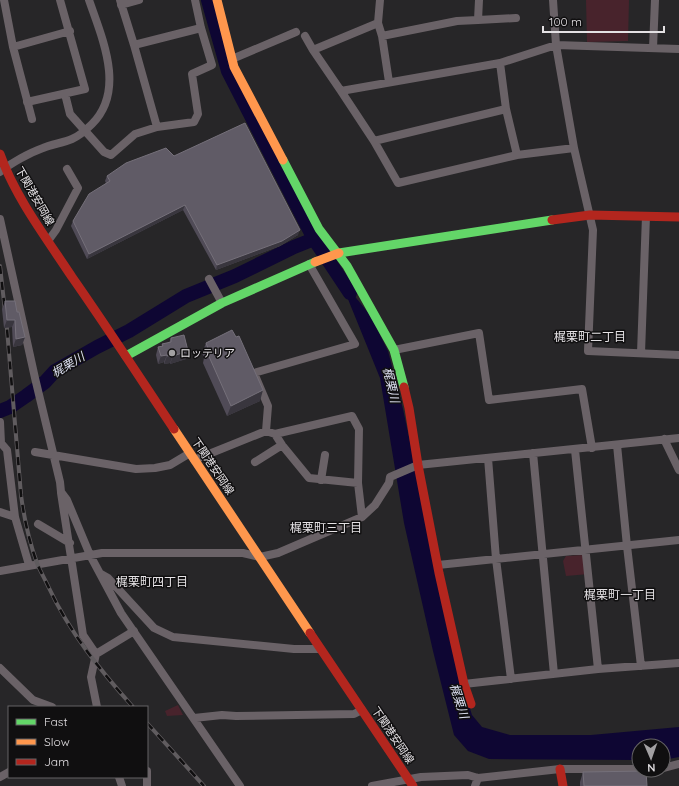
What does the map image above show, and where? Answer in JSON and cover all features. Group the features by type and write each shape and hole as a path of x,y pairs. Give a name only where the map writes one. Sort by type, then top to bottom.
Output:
{"street":[{"path":"4,0 13,47 32,119"},
{"path":"27,102 85,89 70,31 60,0"},
{"path":"2,170 40,149 73,139 96,120 104,106 109,89 109,62 89,0"},
{"path":"139,0 121,2 156,127"},
{"path":"65,94 70,114 104,152 111,154 135,134 156,127 194,122 198,114 192,74 212,65 201,28 195,0"},
{"path":"216,0 234,67 319,229 347,266 394,350 409,408 418,465 439,573 464,684 471,704"},
{"path":"380,0 378,23 382,36 389,82"},
{"path":"478,20 479,0"},
{"path":"553,0 556,45 574,148 593,230 588,351 679,355"},
{"path":"653,48 655,0"},
{"path":"382,36 457,22 516,18"},
{"path":"313,50 378,23"},
{"path":"134,45 201,28"},
{"path":"13,47 70,31"},
{"path":"232,59 296,32"},
{"path":"305,36 374,141 398,183 517,155 574,148"},
{"path":"341,91 500,63 556,45 679,49"},
{"path":"500,63 506,109 517,155"},
{"path":"374,141 506,109"},
{"name":"下関港安岡線","path":"0,154 2,170 48,241 411,783"},
{"path":"48,241 56,230 78,188 67,169"},
{"path":"126,356 222,303 312,263 340,253 590,214 679,217"},
{"path":"641,353 646,216"},
{"path":"0,219 60,482 83,635 96,654"},
{"path":"266,431 268,406 254,373 355,344 312,263"},
{"path":"209,280 222,303"},
{"path":"394,350 479,333 489,400 582,389 592,448"},
{"path":"35,452 136,469 155,468 170,465 266,431 275,434 352,416 359,430 358,483 362,516"},
{"path":"0,422 1,443 7,450 15,517 29,565"},
{"path":"275,434 309,478 358,483"},
{"path":"0,570 90,555 120,553 243,554 260,557 278,554 362,516 375,505 389,483 390,477 418,465 575,450 679,438"},
{"path":"664,439 679,470"},
{"path":"255,462 282,445"},
{"path":"618,445 640,666"},
{"path":"575,450 598,669"},
{"path":"533,453 554,674"},
{"path":"321,480 325,455"},
{"path":"488,458 496,559 511,679"},
{"path":"61,492 67,500 90,555 121,613 240,786"},
{"path":"0,512 15,517"},
{"path":"38,524 70,543"},
{"path":"438,565 679,540"},
{"path":"100,574 108,578 154,628 173,637 294,649 320,649"},
{"path":"96,706 91,677 96,654 134,630"},
{"path":"464,684 598,669 679,663"},
{"path":"2,672 33,700 49,706"},
{"path":"194,718 222,715 354,714 362,710"},
{"path":"372,786 411,783 421,777 468,775 478,778 560,769 631,768"},
{"path":"560,769 563,786"},
{"path":"475,786 478,778"}],"shaded area":[{"path":"586,0 629,0 628,41 587,42"},
{"path":"584,555 589,574 566,576 563,561 566,556"},
{"path":"178,705 183,715 167,716 165,711"}],"water":[{"path":"339,277 370,315 388,351 403,409 460,677 472,715 482,727 510,735 591,735 679,727 679,757 671,758 671,738 631,738 631,760 489,759 468,751 454,735 404,523 380,378"}],"building":[{"path":"245,123 300,230 282,241 217,265 185,205 89,254 73,221 89,194 110,181 107,176 126,163 166,148 174,156"},
{"path":"5,301 15,301 25,337 16,339 15,320 7,320"},
{"path":"232,330 236,337 239,336 263,390 231,406 207,352 209,351 206,343"},
{"path":"184,335 188,351 173,356 161,356 158,347 163,346 162,344 171,342 171,338"},
{"path":"631,771 631,778 646,778 647,786 584,786 583,772"}],"waterway":[{"path":"208,0 228,71 314,239 350,293"},
{"name":"梶栗川","path":"0,411 10,407 26,396 45,382 55,371 129,331 186,296 235,276 294,247 314,239"}],"railway":[{"path":"0,266 7,329 21,495 25,521 37,563 57,605 76,636 97,665 132,706"},
{"path":"148,724 204,786"}],"traffic: fast":[{"path":"283,160 319,229 347,266 394,350 404,387"},
{"path":"339,253 552,220"},
{"path":"126,356 222,303 315,262"}],"traffic: slow":[{"path":"217,0 234,67 283,160"},
{"path":"315,262 339,253"},
{"path":"174,429 310,633"}],"traffic: jam":[{"path":"0,154 14,186 32,217 174,429"},
{"path":"552,220 590,215 679,217"},
{"path":"404,387 439,573 464,684 471,704"},
{"path":"310,633 413,786"},
{"path":"560,769 563,786"}],"place":[{"name":"ロッテリア","path":"172,353"}],"district":[{"name":"梶栗町二丁目","path":"590,337"},
{"name":"梶栗町三丁目","path":"326,528"},
{"name":"梶栗町四丁目","path":"152,582"},
{"name":"梶栗町一丁目","path":"620,595"}]}
